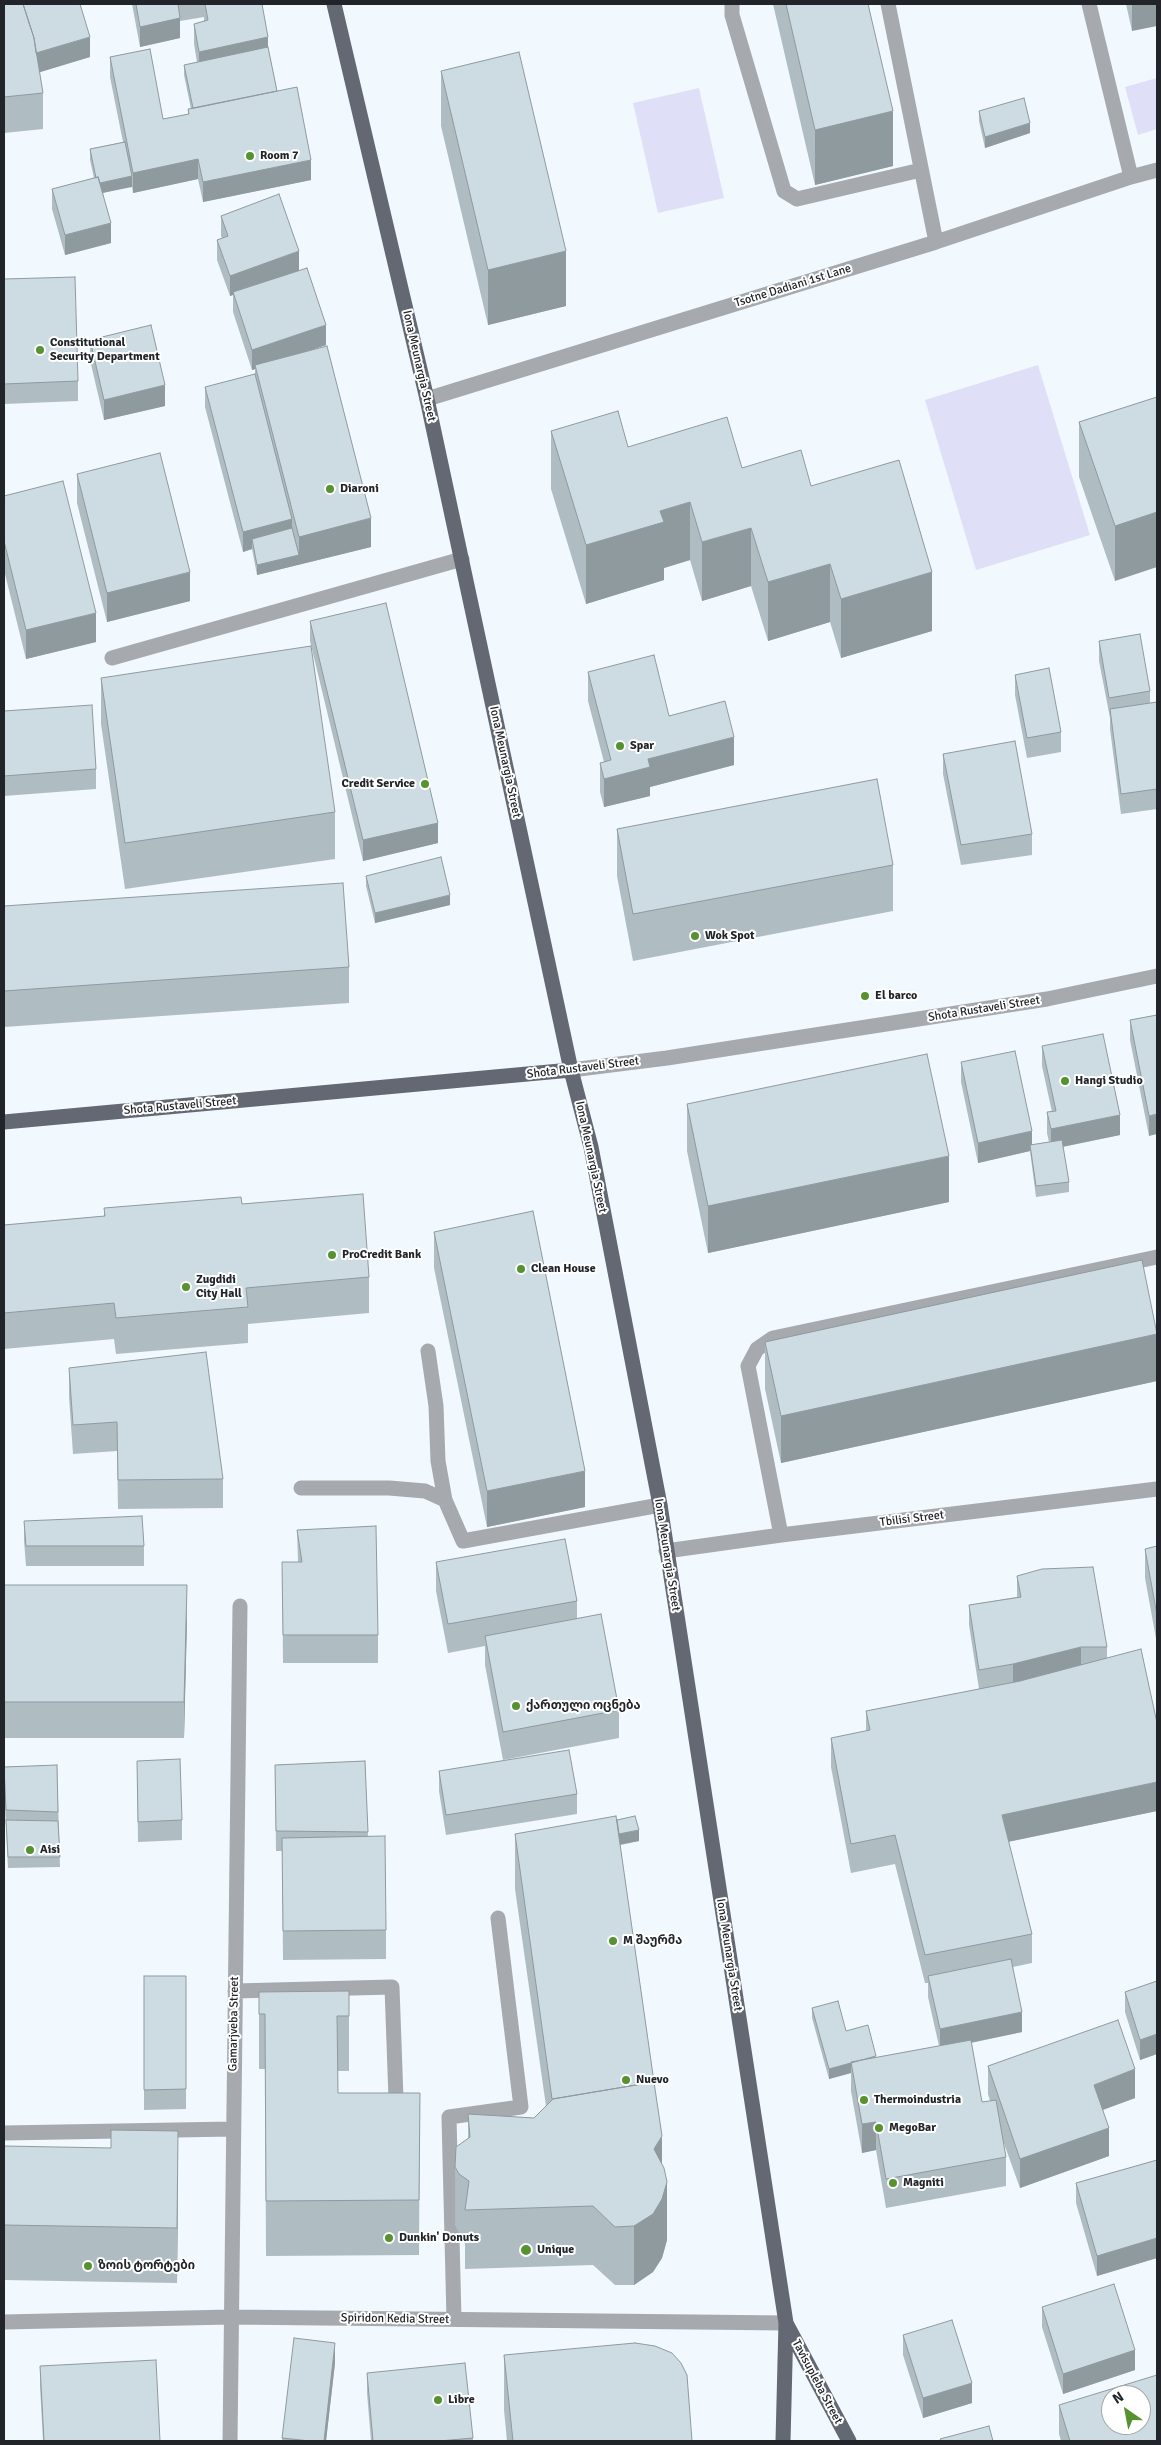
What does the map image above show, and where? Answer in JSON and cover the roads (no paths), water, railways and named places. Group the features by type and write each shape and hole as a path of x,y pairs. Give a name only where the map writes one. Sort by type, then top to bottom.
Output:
{"main road":[{"name":"Iona Meunargia Street","path":"334,4 427,399 571,1070 591,1148 660,1505 786,2323"},
{"name":"Shota Rustaveli Street","path":"4,1122 571,1070"},
{"path":"783,2441 786,2323"},
{"name":"Tavisupleba Street","path":"786,2323 848,2441"}],"street":[{"path":"732,4 732,14 784,191 797,199 921,170"},
{"path":"888,4 936,242"},
{"path":"1089,4 1131,177"},
{"name":"Tsotne Dadiani 1st Lane","path":"427,399 936,242 1157,170"},
{"path":"112,658 462,559"},
{"name":"Shota Rustaveli Street","path":"571,1070 667,1058 1047,999 1157,976"},
{"path":"781,1535 748,1366 757,1350 773,1338 1157,1256"},
{"path":"428,1351 436,1406 438,1461 445,1500 462,1541 660,1505"},
{"path":"301,1488 389,1488 425,1491 445,1500"},
{"name":"Tbilisi Street","path":"666,1551 1157,1489"},
{"name":"Gamarjveba Street","path":"230,2441 240,1606"},
{"path":"454,2319 449,2117 521,2107 498,1918"},
{"path":"235,1991 392,1987 396,2099"},
{"path":"4,2133 233,2129"},
{"name":"Spiridon Kedia Street","path":"4,2322 230,2317 786,2323"}],"place":[{"name":"Room 7","path":"250,156"},
{"name":"Constitutional Security Department","path":"40,350"},
{"name":"Diaroni","path":"330,489"},
{"name":"Spar","path":"620,746"},
{"name":"Credit Service","path":"425,784"},
{"name":"Wok Spot","path":"695,936"},
{"name":"El barco","path":"865,996"},
{"name":"Hangi Studio","path":"1065,1081"},
{"name":"ProCredit Bank","path":"332,1255"},
{"name":"Clean House","path":"521,1269"},
{"name":"Zugdidi City Hall","path":"186,1287"},
{"name":"ქართული ოცნება","path":"516,1706"},
{"name":"Aisi","path":"30,1850"},
{"name":"M შაურმა","path":"613,1941"},
{"name":"Nuevo","path":"626,2080"},
{"name":"Thermoindustria","path":"864,2100"},
{"name":"MegoBar","path":"879,2128"},
{"name":"Magniti","path":"893,2183"},
{"name":"Dunkin' Donuts","path":"389,2238"},
{"name":"Unique","path":"526,2250"},
{"name":"ზოის ტორტები","path":"88,2266"},
{"name":"Libre","path":"438,2400"}]}
